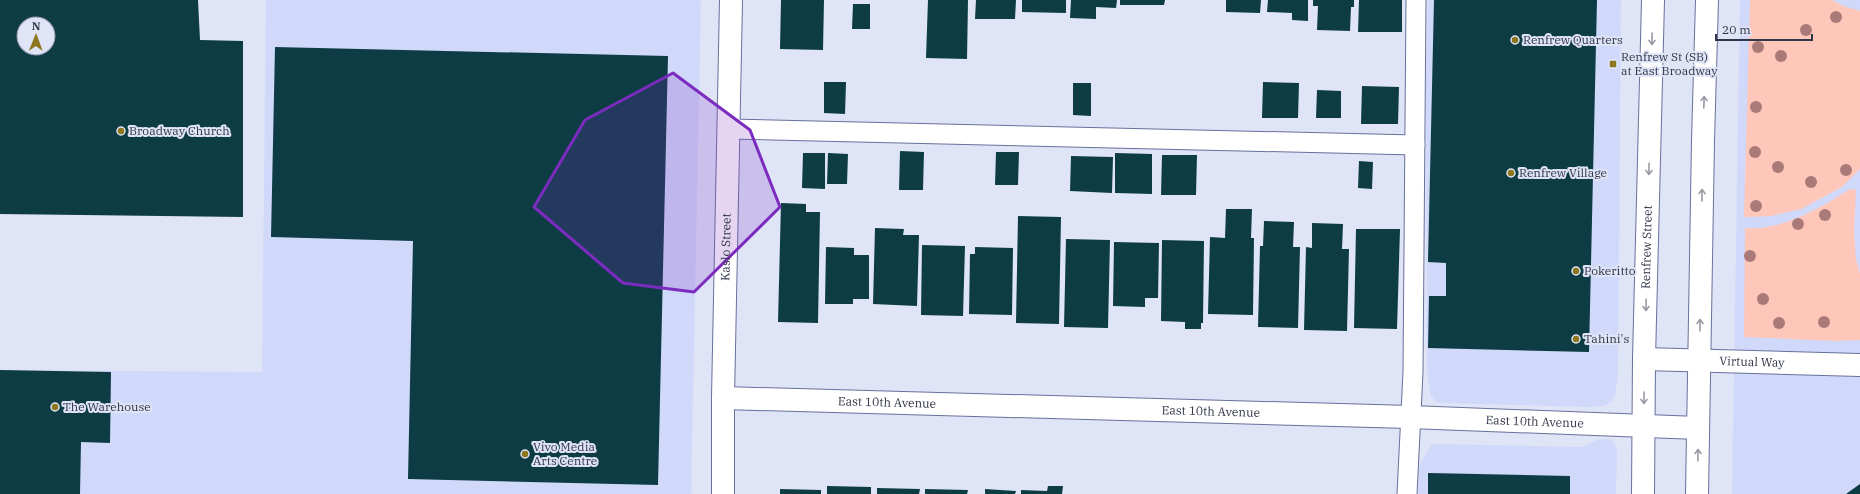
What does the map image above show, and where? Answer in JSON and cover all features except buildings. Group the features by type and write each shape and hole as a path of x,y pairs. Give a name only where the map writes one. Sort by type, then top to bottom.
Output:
{"street":[{"name":"Kaslo Street","path":"722,494 731,0"},
{"name":"Renfrew Street","path":"1643,494 1644,359 1653,0"},
{"path":"1697,494 1707,0"},
{"name":"Virtual Way","path":"1644,359 1860,365"},
{"name":"East 10th Avenue","path":"723,398 1410,417 1698,428"}],"lane":[{"path":"1407,494 1413,372 1416,0"},
{"path":"729,129 1415,145"}],"highlighted area":[{"path":"673,73 750,130 780,207 694,292 623,283 534,207 585,120"}],"shaded area":[{"path":"266,0 701,0 691,494 0,494 0,370 262,372"},
{"path":"1428,0 1621,0 1618,373 1615,395 1611,402 1604,406 1589,407 1442,403 1436,402 1431,396 1427,373 1426,75"},
{"path":"1740,0 1860,0 1860,494 1732,494"},
{"path":"1750,0 1832,0 1843,6 1860,11 1860,169 1842,187 1801,209 1771,216 1744,217"},
{"path":"1850,189 1856,190 1854,232 1856,259 1860,274 1860,340 1836,341 1744,337 1745,228 1772,226 1800,217"},
{"path":"1596,440 1612,440 1615,444 1617,452 1616,494 1418,494 1419,466 1432,444 1584,447"}],"place":[{"name":"Renfrew Quarters","path":"1515,40"},
{"name":"Renfrew St (SB) at East Broadway","path":"1613,64"},
{"name":"Broadway Church","path":"121,131"},
{"name":"Renfrew Village","path":"1511,173"},
{"name":"Pokeritto","path":"1576,271"},
{"name":"Tahini's","path":"1576,339"},
{"name":"The Warehouse","path":"55,407"},
{"name":"Vivo Media Arts Centre","path":"525,454"}]}
